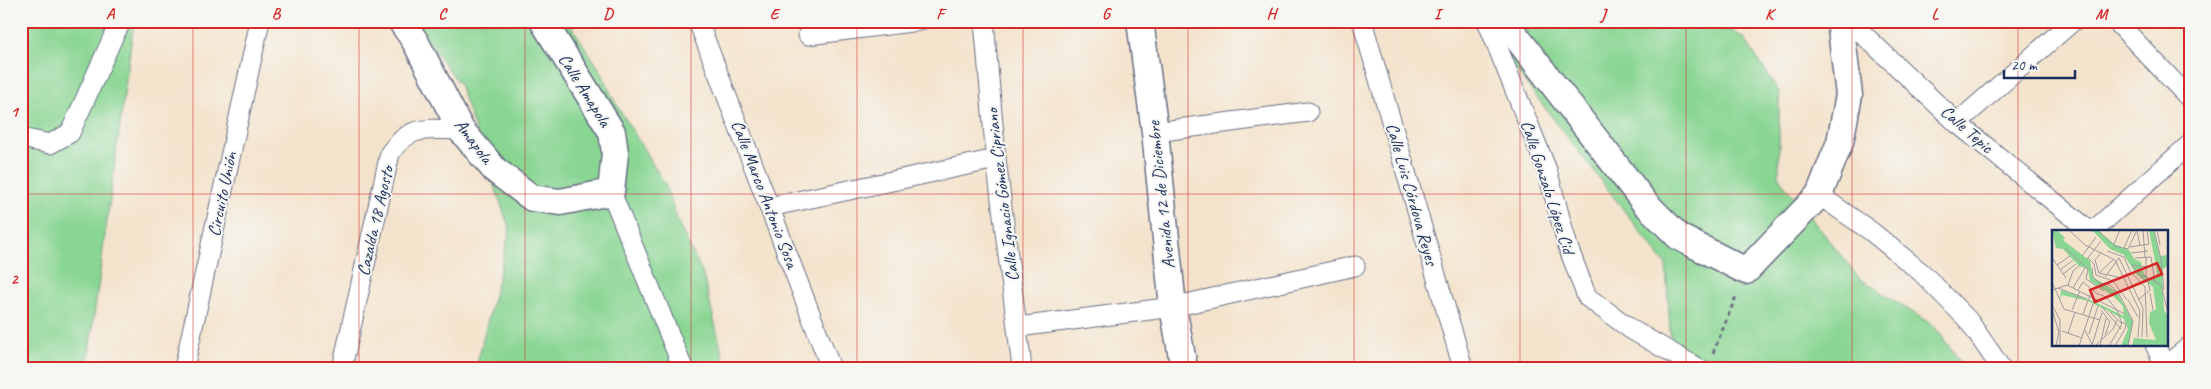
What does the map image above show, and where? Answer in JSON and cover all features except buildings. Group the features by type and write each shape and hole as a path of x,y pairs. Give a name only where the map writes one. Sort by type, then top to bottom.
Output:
{"street":[{"path":"21,138 50,144 70,133 122,21"},
{"name":"Circuito Unión","path":"184,368 260,21"},
{"name":"Amapola","path":"401,21 415,41 461,130 495,170 532,198 560,202 600,195"},
{"name":"Calle Amapola","path":"543,21 612,132 615,153 600,195 683,368"},
{"name":"Calle Marco Antonio Sosa","path":"698,21 832,368"},
{"path":"808,35 919,21"},
{"name":"Calle Ignacio Gómez Cipriano","path":"984,21 996,159 1022,368"},
{"name":"Avenida 12 de Diciembre","path":"1140,21 1155,132 1173,307 1185,367"},
{"name":"Calle Luis Córdova Reyes","path":"1362,21 1463,368"},
{"name":"Calle Gonzalo López Cid","path":"1487,21 1547,170 1568,247 1587,297 1632,330 1705,363"},
{"path":"1504,21 1645,203 1679,237 1753,264 1811,203 1840,142 1849,95 1855,24"},
{"path":"1958,123 2073,21"},
{"path":"2116,21 2190,100"},
{"name":"Calle Tepic","path":"1855,24 1958,123 2089,230"},
{"path":"1155,132 1308,112"},
{"name":"Cazalda 18 Agosto","path":"342,368 390,153 399,140 415,130 461,130"},
{"path":"2093,230 2190,144"},
{"path":"769,207 996,159"},
{"path":"1811,203 1872,232 1922,273 1968,320 2001,368"},
{"path":"1018,327 1173,307 1355,266"},
{"path":"2156,346 2166,367 2190,346"}],"path":[{"path":"1705,363 1753,264"}],"green space":[{"path":"21,21 134,21 87,368 21,368"},
{"path":"413,21 568,21 602,73 613,99 665,184 679,225 702,272 726,368 476,368 510,230 459,84"},
{"path":"1478,21 1714,21 1744,38 1779,92 1779,178 1859,278 1934,326 1965,368 1694,368 1671,348 1666,265"}]}
